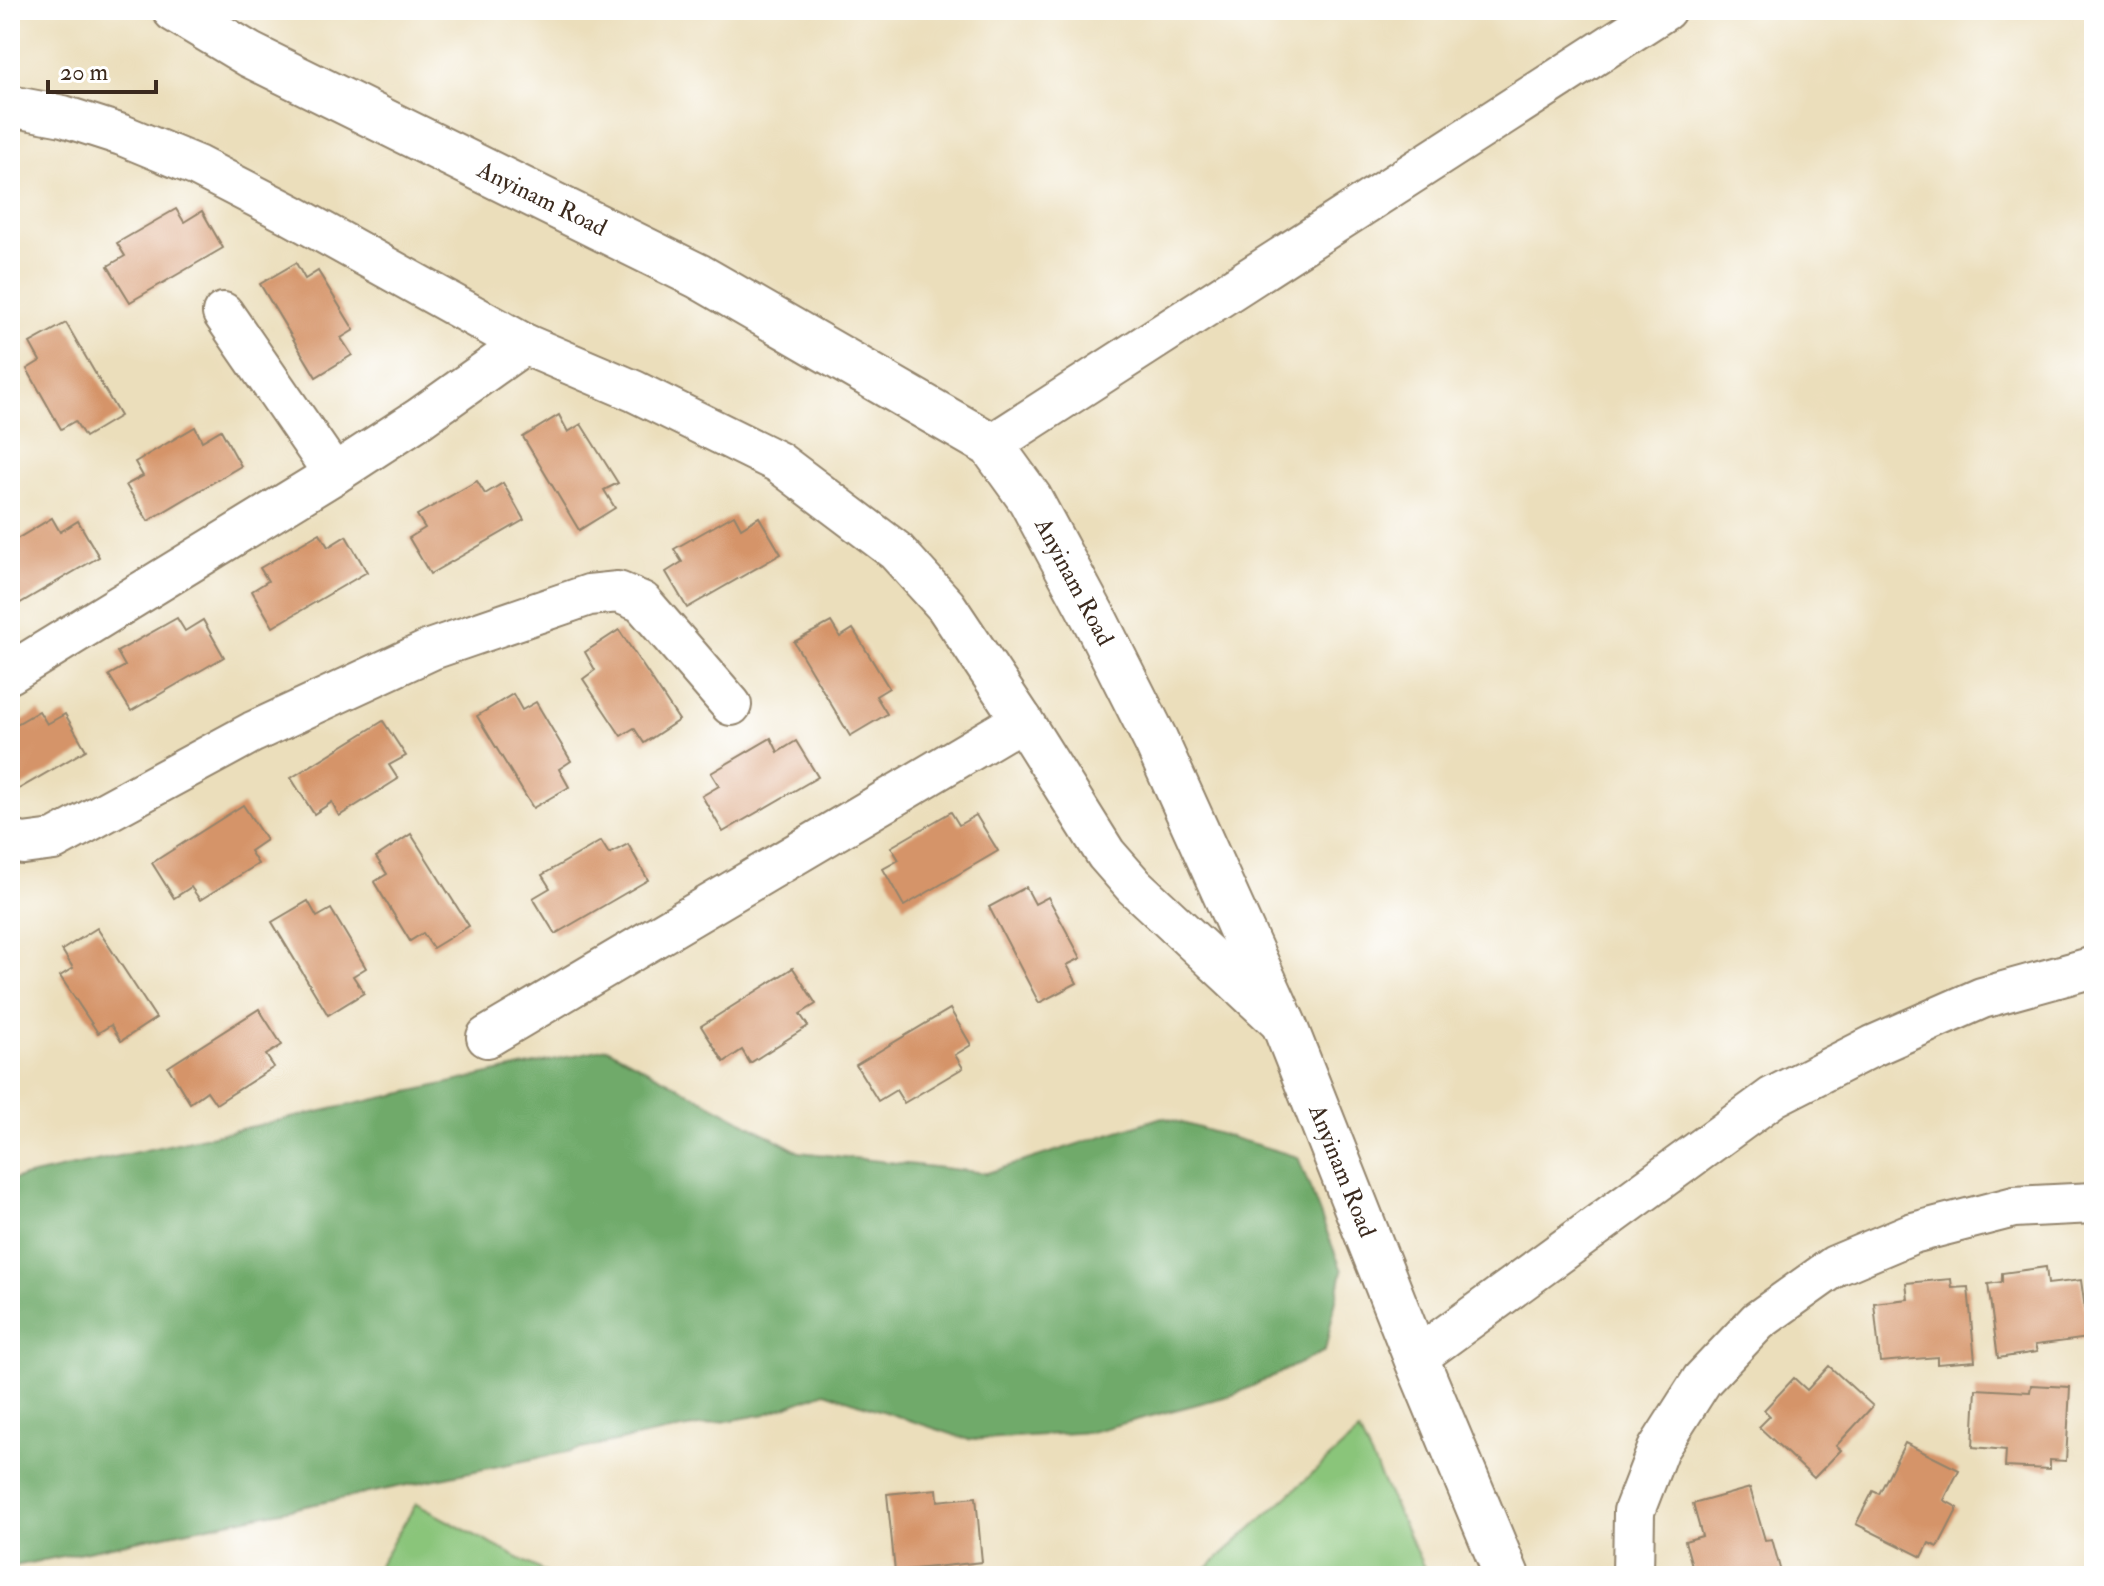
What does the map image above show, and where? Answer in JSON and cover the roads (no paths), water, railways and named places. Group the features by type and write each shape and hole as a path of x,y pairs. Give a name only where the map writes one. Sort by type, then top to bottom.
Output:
{"street":[{"name":"Anyinam Road","path":"175,10 250,55 698,276 991,445 1030,499 1156,741 1285,1027 1416,1358 1507,1576"},
{"path":"991,445 1665,10"},
{"path":"10,106 78,121 122,135 197,166 524,344 634,391 778,462 896,551 946,606 1106,854 1134,886 1285,1027"},
{"path":"223,313 334,474"},
{"path":"10,673 334,474 524,344"},
{"path":"10,840 23,844 54,840 253,732 432,649 589,595 618,592 642,602 731,705"},
{"path":"487,1037 1022,720"},
{"path":"1416,1358 1773,1097 1873,1046 1982,998 2094,967"},
{"path":"1633,1576 1634,1511 1658,1449 1702,1380 1758,1321 1835,1266 1913,1233 2014,1207 2094,1203"}]}
